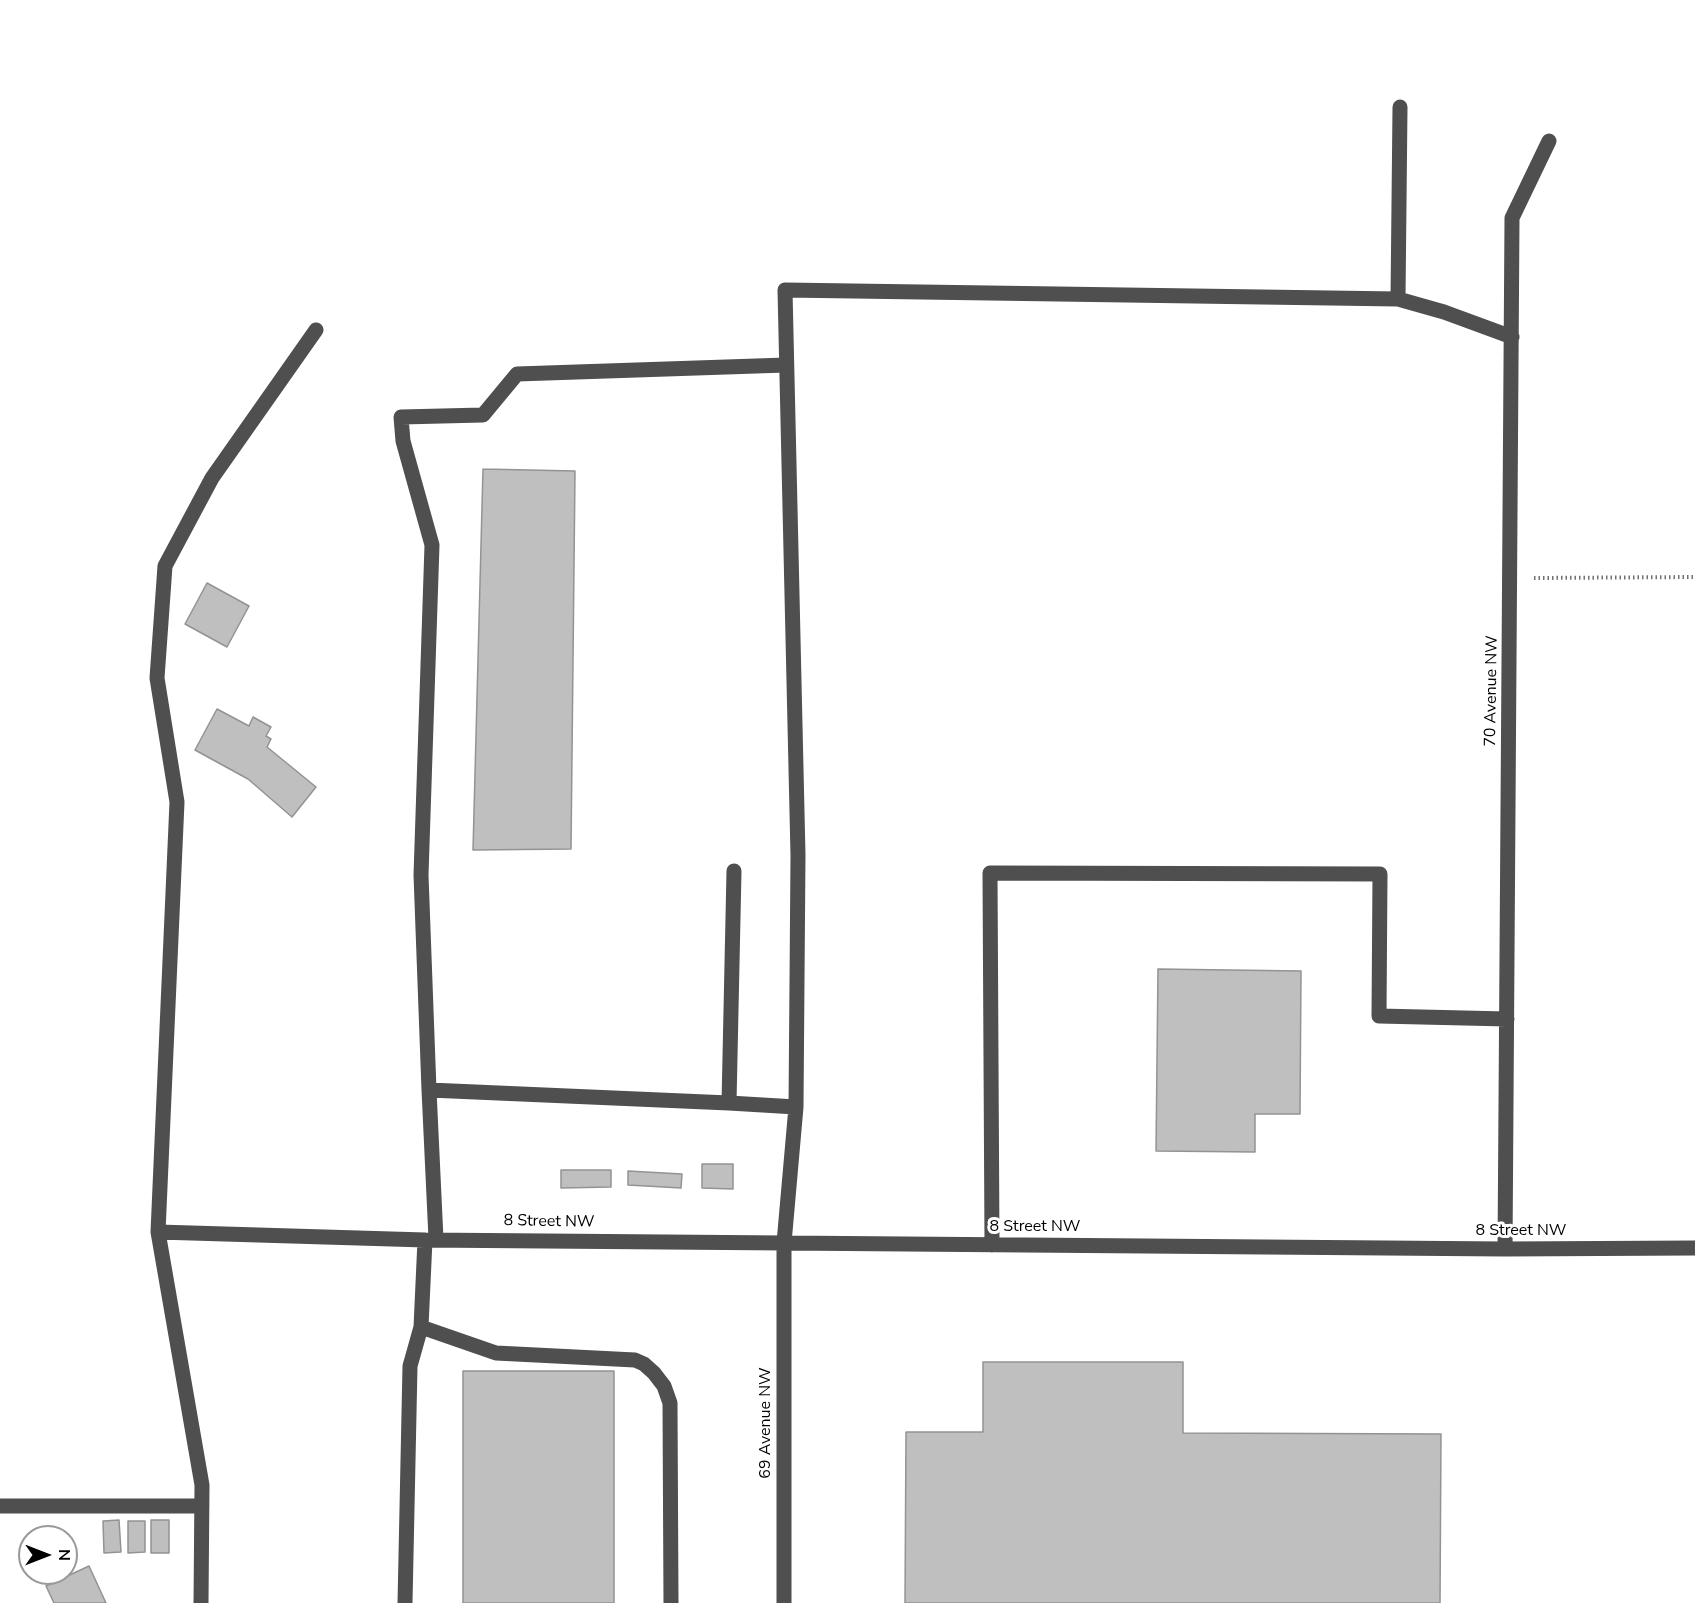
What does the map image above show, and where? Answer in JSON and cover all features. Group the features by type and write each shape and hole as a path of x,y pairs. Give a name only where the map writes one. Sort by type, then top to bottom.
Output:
{"street":[{"path":"1400,107 1398,299 1444,312 1512,338"},
{"name":"70 Avenue NW","path":"1505,1250 1512,218 1549,141"},
{"name":"69 Avenue NW","path":"784,1603 784,1243 796,1107 797,843 785,290 1398,299"},
{"path":"201,1603 202,1485 158,1232 177,802 157,678 165,566 212,478 316,330"},
{"path":"405,1603 410,1366 422,1326 430,1239 429,1090 421,875 432,545 403,441 401,417 483,414 518,374 786,365"},
{"path":"729,1103 734,871"},
{"path":"992,1245 990,873 1380,874 1379,1016 1507,1019"},
{"path":"429,1090 796,1107"},
{"name":"8 Street NW","path":"158,1232 430,1239 784,1243 1505,1250 1695,1248"},
{"path":"422,1326 496,1353 635,1360 654,1372 664,1386 670,1403 671,1603"},
{"path":"0,1506 202,1506"}],"path":[{"path":"1511,578 1695,577"}],"building":[{"path":"483,469 575,471 571,849 473,850"},
{"path":"207,583 249,606 227,647 185,624"},
{"path":"217,709 249,726 253,717 271,727 266,736 271,739 267,747 316,787 292,817 248,779 195,750"},
{"path":"1158,969 1301,971 1300,1114 1255,1114 1255,1152 1156,1151"},
{"path":"702,1164 733,1164 733,1189 702,1188"},
{"path":"561,1170 611,1170 611,1187 561,1188"},
{"path":"628,1171 682,1174 681,1188 628,1185"},
{"path":"983,1362 1183,1362 1183,1433 1441,1434 1440,1603 905,1603 906,1432 983,1432"},
{"path":"463,1371 614,1371 614,1603 463,1603"},
{"path":"119,1520 121,1552 104,1553 103,1521"},
{"path":"151,1520 169,1520 169,1553 151,1553"},
{"path":"128,1521 145,1521 145,1552 128,1553"},
{"path":"89,1566 106,1603 54,1603 46,1586 78,1585 78,1571"}]}
